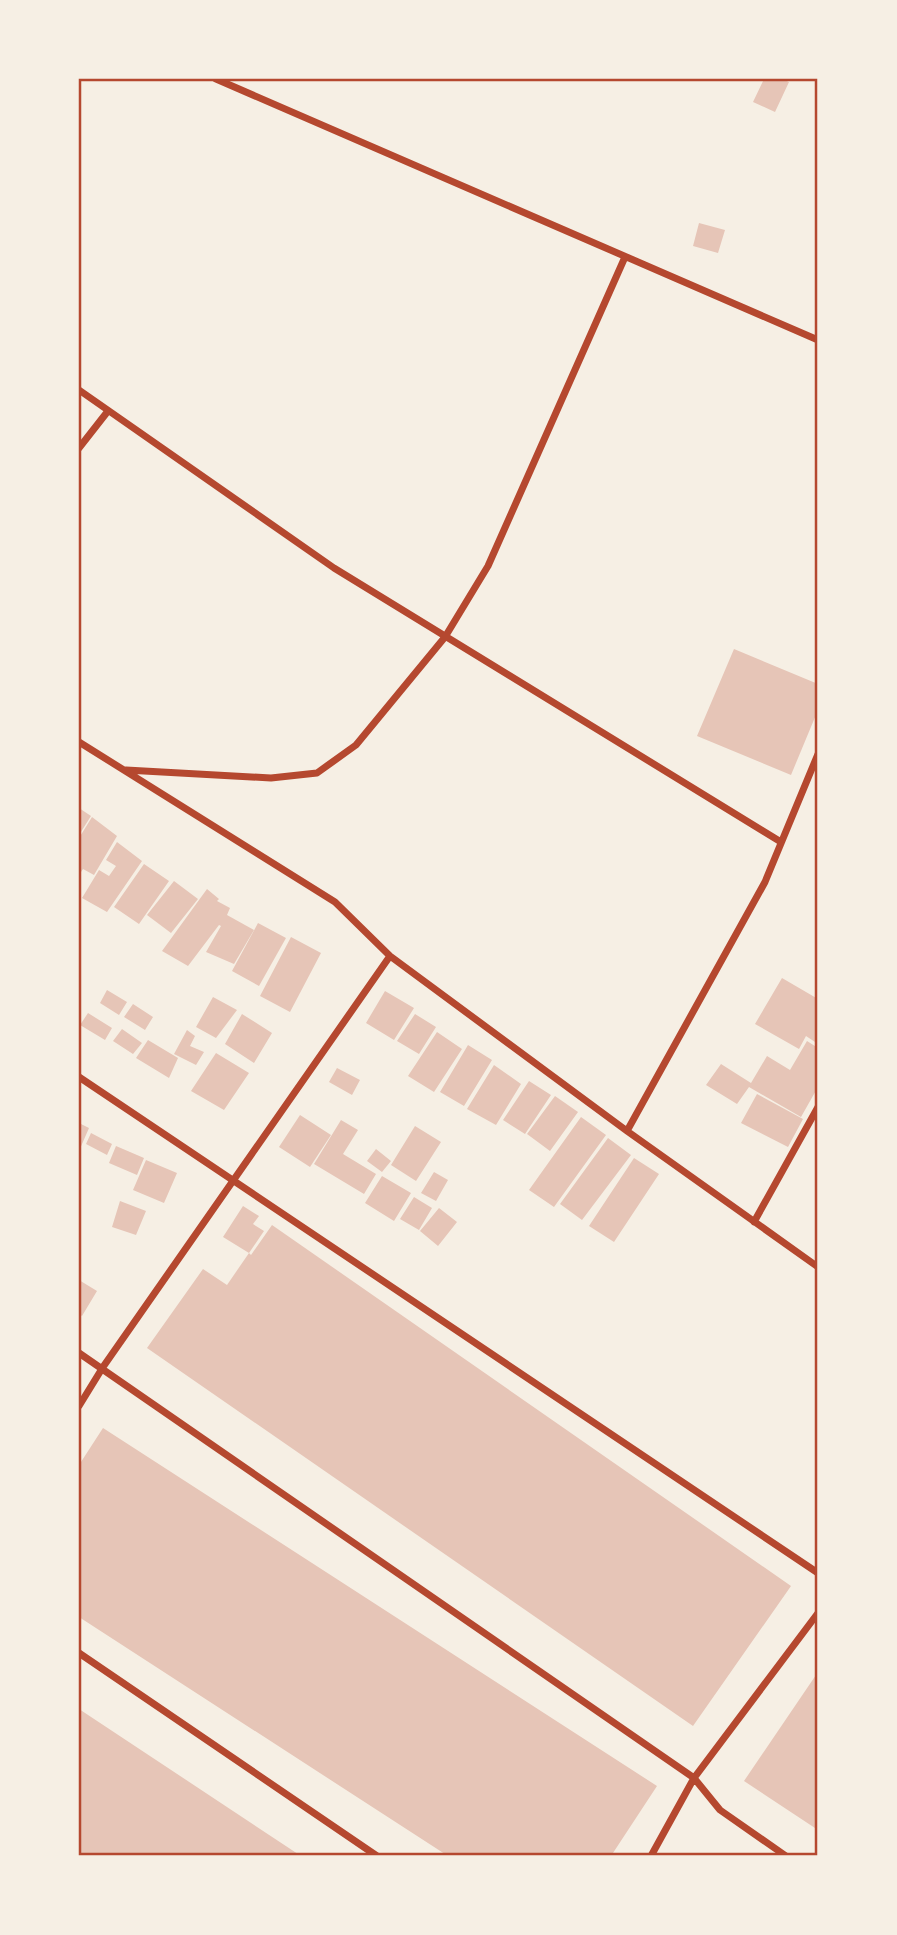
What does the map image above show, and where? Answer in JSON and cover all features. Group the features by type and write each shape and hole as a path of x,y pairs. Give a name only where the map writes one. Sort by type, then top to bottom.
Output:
{"street":[{"path":"216,79 818,340"},
{"path":"122,769 271,778 317,773 356,745 445,637 488,566 625,257"},
{"path":"79,390 334,568 781,842"},
{"path":"79,448 108,411"},
{"path":"79,742 335,902 390,956 627,1131 818,1267"},
{"path":"627,1131 765,882 818,754"},
{"path":"79,1406 103,1367 390,956"},
{"path":"79,1077 818,1573"},
{"path":"754,1222 818,1107"},
{"path":"79,1353 103,1367 694,1778 720,1810 786,1856"},
{"path":"651,1856 694,1778 818,1613"},
{"path":"79,1653 377,1856"}],"building":[{"path":"764,79 782,79 789,82 775,112 753,102"},
{"path":"699,223 725,230 718,253 693,246"},
{"path":"734,649 818,684 818,710 791,775 697,736"},
{"path":"79,808 91,816 79,835"},
{"path":"92,817 117,836 94,875 83,869 79,875 79,838"},
{"path":"117,842 142,861 107,912 82,898 99,870 109,876 116,866 106,860"},
{"path":"144,864 169,881 139,924 114,907"},
{"path":"174,881 198,899 171,933 147,915"},
{"path":"207,889 219,899 217,901 230,908 227,915 254,930 234,964 206,952 221,926 219,925 188,966 162,951"},
{"path":"258,923 286,938 259,986 232,971"},
{"path":"291,937 321,953 290,1012 260,996"},
{"path":"782,978 818,999 818,1044 806,1036 799,1049 755,1024"},
{"path":"107,990 127,1002 119,1015 100,1003"},
{"path":"385,991 414,1008 394,1040 366,1023"},
{"path":"213,997 237,1010 216,1038 196,1027"},
{"path":"133,1004 153,1017 145,1030 124,1017"},
{"path":"88,1013 112,1028 105,1040 80,1025"},
{"path":"242,1014 272,1033 254,1063 225,1044"},
{"path":"415,1014 436,1027 419,1054 397,1041"},
{"path":"122,1029 142,1043 133,1054 113,1041"},
{"path":"187,1030 195,1036 190,1046 204,1052 196,1065 174,1054"},
{"path":"437,1032 462,1049 434,1092 408,1076"},
{"path":"148,1040 178,1058 169,1078 136,1058"},
{"path":"807,1041 818,1048 818,1087 801,1117 749,1087 737,1104 706,1085 721,1064 751,1083 767,1056 790,1070"},
{"path":"468,1045 492,1060 464,1106 440,1092"},
{"path":"216,1053 249,1073 224,1110 191,1091"},
{"path":"494,1065 521,1084 496,1125 467,1109"},
{"path":"337,1068 360,1080 352,1095 329,1082"},
{"path":"529,1081 551,1095 525,1134 503,1120"},
{"path":"757,1094 803,1119 788,1147 741,1123"},
{"path":"555,1096 578,1112 550,1151 527,1134"},
{"path":"300,1115 331,1135 310,1167 279,1147"},
{"path":"581,1117 606,1135 554,1207 529,1190"},
{"path":"341,1120 358,1130 343,1154 376,1174 364,1194 314,1164"},
{"path":"79,1123 89,1128 79,1151"},
{"path":"415,1126 441,1142 416,1181 391,1165"},
{"path":"91,1133 112,1144 107,1155 86,1144"},
{"path":"608,1138 631,1155 582,1220 560,1204"},
{"path":"116,1146 144,1158 137,1175 109,1163"},
{"path":"376,1149 391,1161 382,1172 367,1161"},
{"path":"634,1158 659,1174 614,1242 589,1226"},
{"path":"146,1160 177,1173 164,1203 133,1190"},
{"path":"434,1172 448,1180 436,1201 421,1193"},
{"path":"382,1176 411,1193 394,1221 365,1203"},
{"path":"414,1197 432,1208 419,1230 400,1219"},
{"path":"120,1201 146,1211 136,1235 112,1227"},
{"path":"243,1206 259,1216 253,1224 264,1231 249,1253 223,1237"},
{"path":"439,1208 457,1222 438,1246 420,1231"},
{"path":"272,1225 791,1586 693,1726 147,1348 203,1269 227,1285 249,1253 251,1255"},
{"path":"79,1280 97,1291 82,1316 79,1314"},
{"path":"103,1428 657,1786 611,1856 448,1856 79,1617 79,1465"},
{"path":"818,1672 818,1830 744,1781"},
{"path":"79,1709 301,1856 79,1856"}]}
